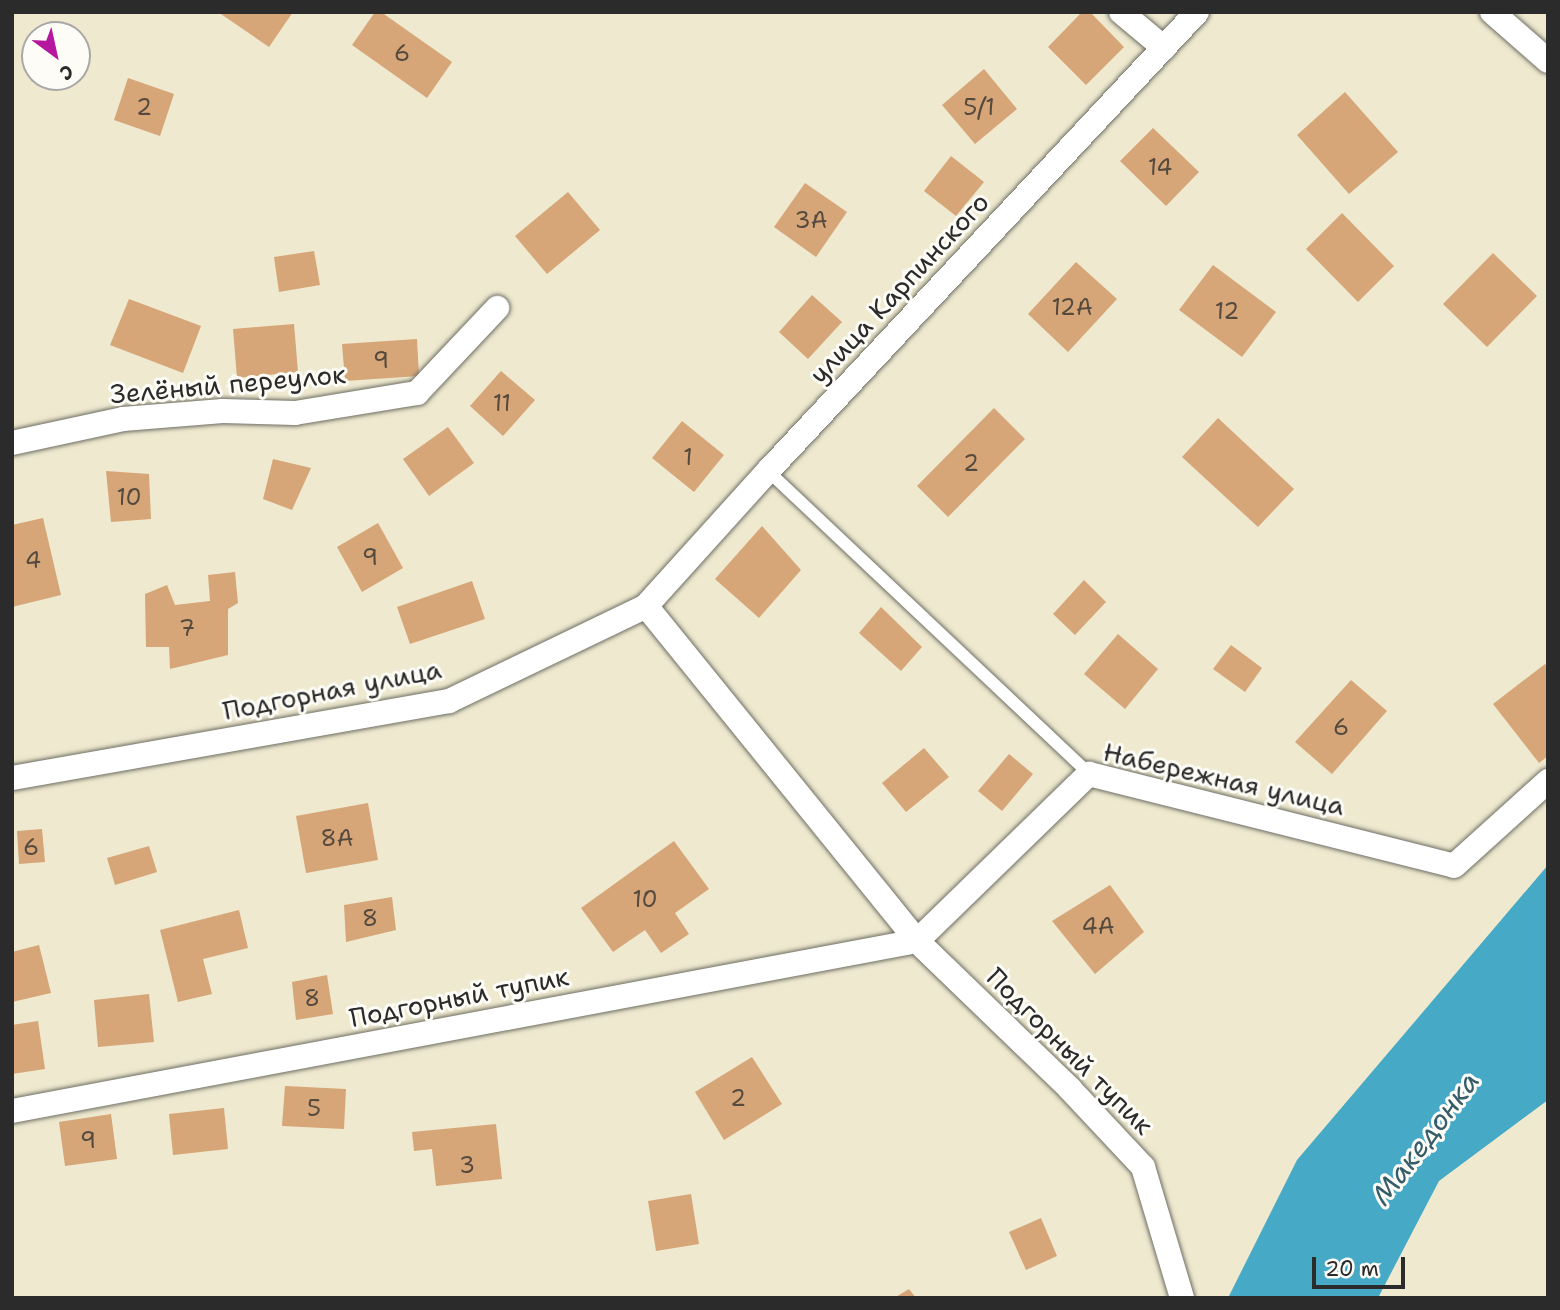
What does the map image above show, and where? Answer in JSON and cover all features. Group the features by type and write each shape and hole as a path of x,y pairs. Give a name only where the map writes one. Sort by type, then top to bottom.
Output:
{"street":[{"path":"1121,12 1164,48"},
{"name":"улица Карпинского","path":"646,606 768,471 1197,12"},
{"path":"1492,12 1548,61"},
{"name":"Зелёный переулок","path":"12,443 123,419 223,411 295,413 417,393 497,308"},
{"name":"Подгорная улица","path":"12,778 449,701 646,606"},
{"name":"Подгорный тупик","path":"646,606 918,942 1070,1088 1143,1167 1182,1298"},
{"name":"Набережная улица","path":"918,942 1090,774 1454,866 1548,781"},
{"name":"Подгорный тупик","path":"12,1111 918,942"}],"lane":[{"path":"768,471 1090,774"}],"water":[{"name":"Македонка","path":"1548,865 1548,1100 1439,1181 1378,1298 1228,1298 1297,1160"}],"building":[{"path":"218,12 293,12 269,47"},
{"path":"375,12 381,12 452,62 427,98 352,45"},
{"path":"1082,12 1090,12 1124,47 1086,85 1048,47"},
{"path":"984,69 1017,109 975,144 942,105"},
{"path":"128,78 174,94 160,136 114,120"},
{"path":"1345,92 1398,152 1349,194 1297,135"},
{"path":"1153,128 1199,172 1166,206 1120,161"},
{"path":"951,156 984,182 956,216 924,191"},
{"path":"805,183 847,212 816,257 774,227"},
{"path":"568,192 600,230 547,274 515,236"},
{"path":"1342,213 1394,266 1358,302 1306,249"},
{"path":"314,251 320,285 279,292 274,257"},
{"path":"1493,253 1537,296 1487,347 1443,304"},
{"path":"1076,262 1117,299 1068,352 1028,314"},
{"path":"1213,265 1276,312 1242,357 1179,310"},
{"path":"812,295 842,322 808,359 779,332"},
{"path":"129,299 201,326 183,373 110,345"},
{"path":"294,324 298,372 237,378 233,329"},
{"path":"417,339 419,376 345,381 342,344"},
{"path":"501,371 535,400 503,436 470,406"},
{"path":"994,408 1025,439 948,517 917,486"},
{"path":"1218,418 1294,489 1258,527 1182,457"},
{"path":"682,421 724,455 694,492 652,458"},
{"path":"448,427 474,463 429,496 403,459"},
{"path":"273,459 311,468 292,510 263,499"},
{"path":"106,471 149,474 151,519 111,522"},
{"path":"43,518 61,595 12,607 12,525"},
{"path":"378,523 403,568 362,592 337,547"},
{"path":"762,526 801,570 759,618 715,579"},
{"path":"235,572 238,603 228,609 228,655 170,669 169,647 146,647 145,594 167,585 175,605 210,601 208,575"},
{"path":"1084,580 1106,602 1075,635 1053,614"},
{"path":"472,581 485,619 410,644 397,607"},
{"path":"881,607 922,647 901,671 859,633"},
{"path":"1118,634 1158,669 1125,709 1084,674"},
{"path":"1231,645 1262,668 1245,692 1213,669"},
{"path":"1545,664 1548,668 1548,756 1539,763 1493,704"},
{"path":"1351,680 1387,711 1332,774 1295,742"},
{"path":"924,748 949,777 906,812 882,783"},
{"path":"1009,754 1033,774 1002,811 978,791"},
{"path":"368,803 378,860 306,873 296,816"},
{"path":"42,829 45,862 19,864 17,831"},
{"path":"674,841 709,889 675,913 689,934 661,953 645,930 613,952 581,908"},
{"path":"149,846 157,872 115,885 107,858"},
{"path":"1110,885 1144,932 1095,974 1052,921"},
{"path":"392,897 396,930 346,942 344,905"},
{"path":"239,910 248,948 203,959 212,994 178,1002 160,930"},
{"path":"39,945 51,993 12,1002 12,952"},
{"path":"327,975 333,1014 296,1020 292,982"},
{"path":"149,994 154,1042 98,1047 94,1000"},
{"path":"38,1021 45,1069 12,1074 12,1025"},
{"path":"752,1057 782,1104 724,1140 695,1092"},
{"path":"285,1086 346,1089 344,1129 282,1126"},
{"path":"224,1108 228,1149 173,1155 169,1114"},
{"path":"111,1114 117,1159 65,1166 59,1122"},
{"path":"496,1124 502,1179 436,1186 432,1149 414,1151 412,1132"},
{"path":"691,1194 699,1244 656,1251 648,1201"},
{"path":"1041,1218 1057,1256 1026,1270 1009,1232"},
{"path":"909,1289 916,1298 894,1298"}]}
